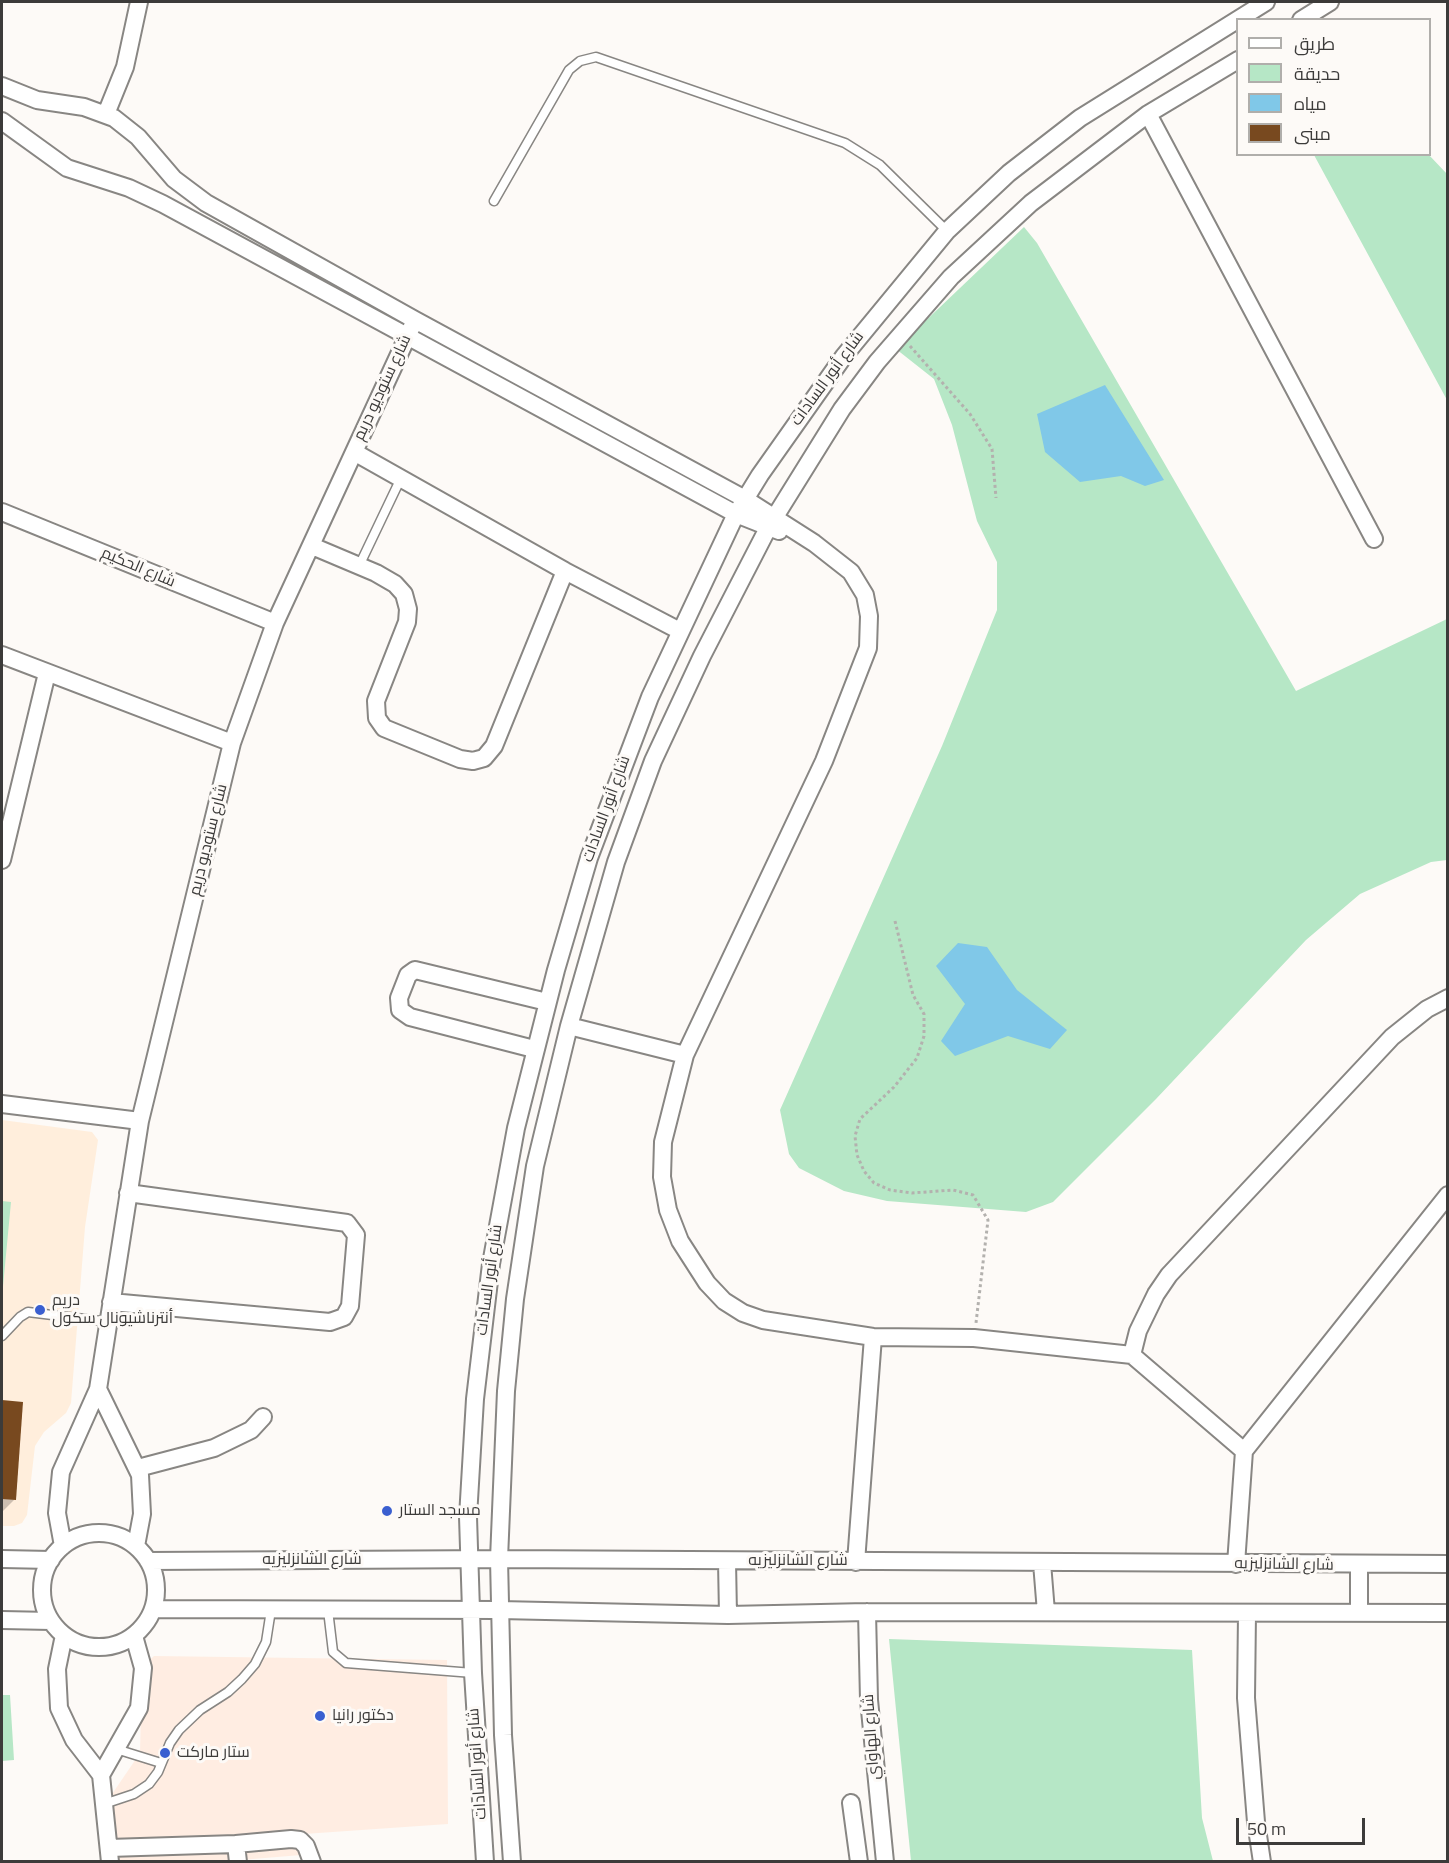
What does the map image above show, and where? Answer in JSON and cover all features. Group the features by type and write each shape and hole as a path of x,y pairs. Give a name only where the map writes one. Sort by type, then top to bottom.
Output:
{"street":[{"path":"106,114 125,67 139,2"},
{"name":"شارع أنور السادات","path":"1240,18 1266,2"},
{"path":"1304,18 1330,2"},
{"name":"شارع أنور السادات","path":"485,1862 468,1559 475,1398 484,1322 516,1128 534,1049 589,858 624,761 680,631 745,499 844,356 947,231 1009,173 1080,118 1236,21"},
{"name":"شارع أنور السادات","path":"512,1862 503,1735 499,1559 506,1391 515,1299 535,1166 568,1026 616,862 653,761 702,656 772,522 842,410 900,334 976,251 1031,203 1148,114 1236,61"},
{"path":"2,86 37,100 84,106 106,114 126,126 174,179 206,203 415,320 745,499 772,522 814,543 851,572 865,595 869,616 868,648 824,761 685,1055 663,1142 662,1177 668,1210 680,1241 707,1283 724,1301 743,1313 763,1320 873,1337 974,1338 1132,1355 1244,1451"},
{"path":"1148,114 1374,539"},
{"path":"2,121 67,168 129,188 163,204 736,514 772,522"},
{"name":"شارع ستوديو دريم","path":"63,1546 57,1503 61,1472 98,1389 140,1121 232,743 275,623 415,320"},
{"path":"354,452 565,571 680,631"},
{"name":"شارع الحكيم","path":"2,512 275,623"},
{"path":"312,546 395,584 404,594 408,609 407,622 378,692 377,718 384,728 460,759 473,761 484,758 495,746 565,571"},
{"path":"2,655 232,743"},
{"path":"2,860 47,674"},
{"path":"534,1049 410,1017 400,1010 399,998 408,975 415,970 547,1002"},
{"path":"1132,1355 1138,1330 1156,1294 1169,1275 1392,1037 1427,1009 1448,998"},
{"path":"568,1026 685,1055"},
{"path":"2,1104 140,1121"},
{"path":"111,1302 330,1322 344,1317 350,1305 356,1235 354,1229 347,1224 128,1193"},
{"path":"1236,1564 1244,1451 1448,1195"},
{"path":"856,1562 873,1337"},
{"path":"98,1389 138,1468 142,1514 136,1546"},
{"path":"138,1468 213,1448 251,1430 263,1418"},
{"path":"99,1533 119,1537 136,1546 148,1561 156,1585 153,1609 146,1624 134,1636 117,1645 99,1647 80,1644 64,1635 51,1621 44,1606 42,1590 51,1560 63,1546 80,1537 99,1533"},
{"path":"2,1559 51,1560"},
{"name":"شارع الشانزليزيه","path":"148,1561 499,1559 1359,1566 1448,1564"},
{"path":"727,1561 728,1615"},
{"path":"1042,1563 1046,1612"},
{"path":"1359,1566 1359,1612"},
{"path":"153,1609 500,1610 728,1615 867,1612 1448,1613"},
{"name":"شارع الهاواي","path":"867,1612 869,1700 884,1857"},
{"path":"1247,1614 1246,1698 1256,1822 1262,1862"},
{"path":"2,1620 51,1621"},
{"path":"64,1635 57,1669 59,1708 74,1740 100,1775 110,1855 281,1839 300,1840 306,1846 312,1862"},
{"path":"100,1775 139,1708 142,1668 134,1636"},
{"path":"851,1803 859,1859 884,1857"},
{"path":"855,1832 880,1828"},
{"path":"236,1844 238,1862"}],"lane":[{"path":"494,201 569,70 580,61 596,57 858,149 885,169 947,231"},
{"path":"359,566 401,478"},
{"path":"2,1336 28,1312 109,1322"},
{"path":"104,1804 126,1797 149,1784 170,1743 189,1719 228,1692 255,1664 266,1642 271,1610"},
{"path":"328,1610 333,1652 346,1663 473,1673"},
{"path":"115,1749 161,1763"}],"path":[{"path":"900,334 970,414 992,449 996,498"},
{"path":"895,921 913,995 924,1014 924,1036 917,1058 894,1087 860,1119 855,1136 857,1155 864,1171 874,1183 890,1190 912,1193 953,1190 973,1195 988,1220 974,1338"}],"shaded area":[{"name":"دريم أنترناشيونال سكول","path":"2,1120 92,1132 98,1140 85,1227 71,1403 66,1413 44,1432 35,1446 27,1515 22,1523 14,1526 2,1526"},
{"path":"154,1656 447,1660 448,1824 304,1834 301,1855 217,1862 106,1862 108,1800 140,1753 142,1667"}],"green space":[{"path":"1315,156 1430,156 1447,174 1447,400"},
{"path":"1024,227 1037,243 1296,691 1447,619 1447,860 1431,862 1360,894 1306,940 1156,1099 1053,1202 1026,1212 887,1201 844,1191 799,1168 789,1154 780,1110 942,746 997,610 997,562 977,521 952,425 934,379 896,349"},
{"path":"2,1201 11,1202 2,1297"},
{"path":"889,1639 1192,1650 1202,1818 1213,1861 911,1861"},
{"path":"2,1695 10,1695 14,1760 2,1761"}],"water":[{"path":"1105,385 1164,480 1145,486 1121,476 1080,482 1045,452 1037,414"},
{"path":"958,943 987,947 1017,990 1067,1030 1050,1049 1008,1036 955,1056 941,1041 965,1004 936,966"}],"building":[{"path":"2,1400 23,1402 16,1500 2,1499"}],"place":[{"name":"دريم أنترناشيونال سكول","path":"40,1310"},
{"name":"مسجد الستار","path":"387,1511"},
{"name":"دكتور رانيا","path":"320,1716"},
{"name":"ستار ماركت","path":"165,1753"}]}
